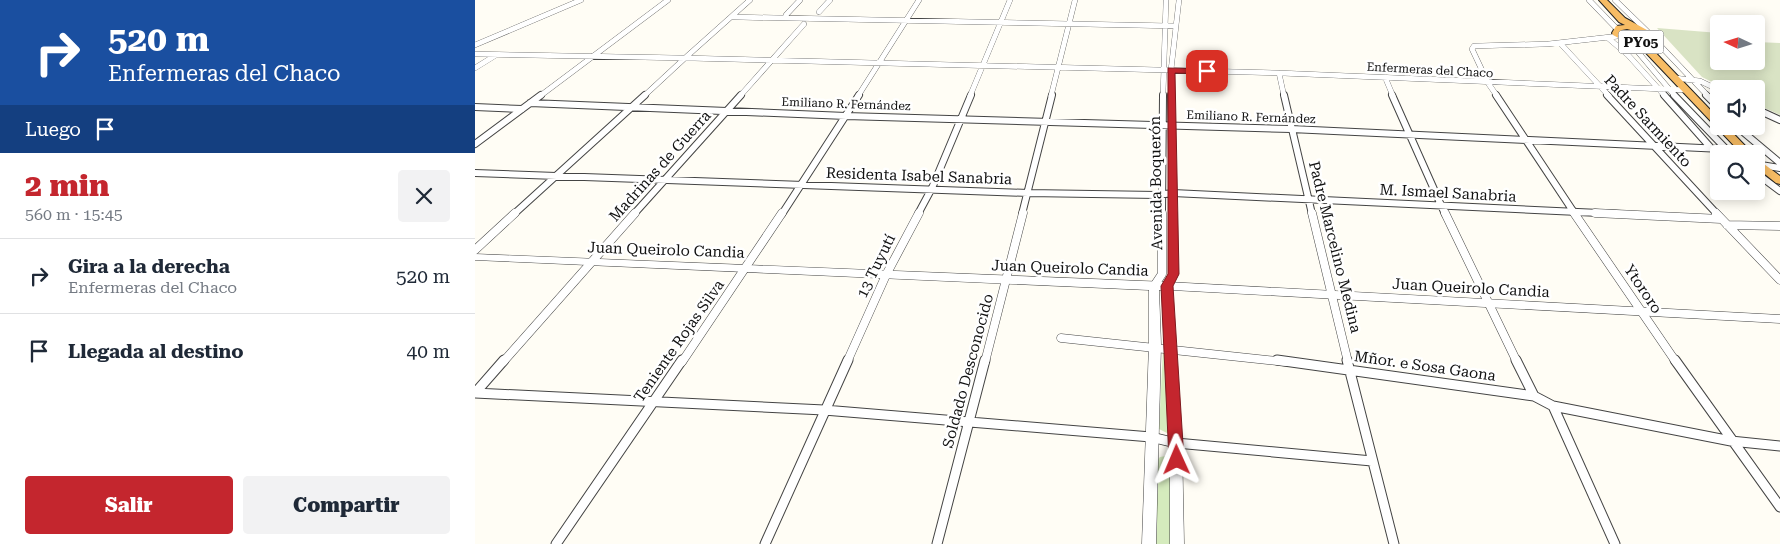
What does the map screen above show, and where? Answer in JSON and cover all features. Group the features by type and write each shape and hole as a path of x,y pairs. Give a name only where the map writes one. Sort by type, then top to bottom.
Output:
{"highway":[{"name":"PY05","path":"1603,0 1623,32 1649,51 1710,116"},
{"name":"PY05","path":"1623,32 1638,29 1652,38"},
{"name":"PY05","path":"1623,32 1652,38"},
{"name":"PY05","path":"1649,51 1652,38"},
{"name":"PY05","path":"1728,135 1739,145"},
{"path":"1765,173 1775,182"}],"street":[{"path":"475,45 581,0"},
{"path":"475,144 668,0"},
{"path":"475,250 750,0"},
{"path":"786,15 800,0"},
{"path":"819,12 830,0"},
{"name":"Teniente Rojas Silva","path":"556,544 746,269 919,0"},
{"name":"13 Tuyutí","path":"765,544 886,275 932,188 963,118 982,66 1010,0"},
{"name":"Soldado Desconocido","path":"937,544 1006,280 1075,0"},
{"name":"Avenida Boquerón","path":"1149,544 1155,345 1162,274 1163,70 1166,0"},
{"name":"Avenida Boquerón","path":"1161,286 1174,274 1171,70 1179,0"},
{"path":"1589,0 1623,32 1670,90 1722,145"},
{"path":"1615,0 1710,99"},
{"path":"733,17 999,24 1176,26"},
{"name":"Madrinas de Guerra","path":"475,393 804,24"},
{"path":"1560,43 1608,38 1623,32"},
{"path":"1608,38 1628,55 1710,147"},
{"name":"Ytororo","path":"1560,43 1472,47 1488,83 1640,312 1780,507"},
{"name":"Padre Sarmiento","path":"1560,43 1577,64 1601,87 1721,219 1780,280"},
{"name":"Enfermeras del Chaco","path":"475,54 1279,73 1687,90"},
{"path":"475,68 496,55"},
{"name":"Padre Marcelino Medina","path":"1279,73 1331,296 1394,544"},
{"path":"1385,77 1408,134 1487,304 1535,396"},
{"path":"1675,78 1700,81 1710,86"},
{"name":"Emiliano R. Fernández","path":"530,103 846,116 1291,129 1710,148"},
{"path":"475,107 522,109"},
{"path":"1765,113 1780,120"},
{"path":"1747,135 1780,163"},
{"path":"1765,167 1780,168"},
{"name":"Residenta Isabel Sanabria","path":"475,173 1028,192 1173,193"},
{"path":"1775,182 1780,191"},
{"name":"M. Ismael Sanabria","path":"1173,193 1721,219"},
{"path":"1727,225 1780,226"},
{"name":"Juan Queirolo Candia","path":"475,257 1161,286 1780,319"},
{"name":"Avenida Boquerón","path":"1161,286 1170,347 1177,443 1177,544"},
{"name":"Mñor. e Sosa Gaona","path":"1061,338 1155,345 1351,369 1535,396 1553,406 1731,441 1780,446"},
{"path":"475,393 824,410 1151,437 1177,443 1372,461"},
{"path":"1553,406 1615,544"}],"green space":[{"path":"1657,28 1710,32 1710,70 1765,70 1765,42 1780,43 1780,115 1765,108 1765,80 1710,81 1702,77"},
{"path":"1163,350 1165,350 1170,433 1159,429"},
{"path":"1166,456 1171,460 1171,544 1156,544 1157,460 1160,457"}],"route":[{"path":"1177,460 1167,286 1174,274 1171,70 1207,71"}]}
